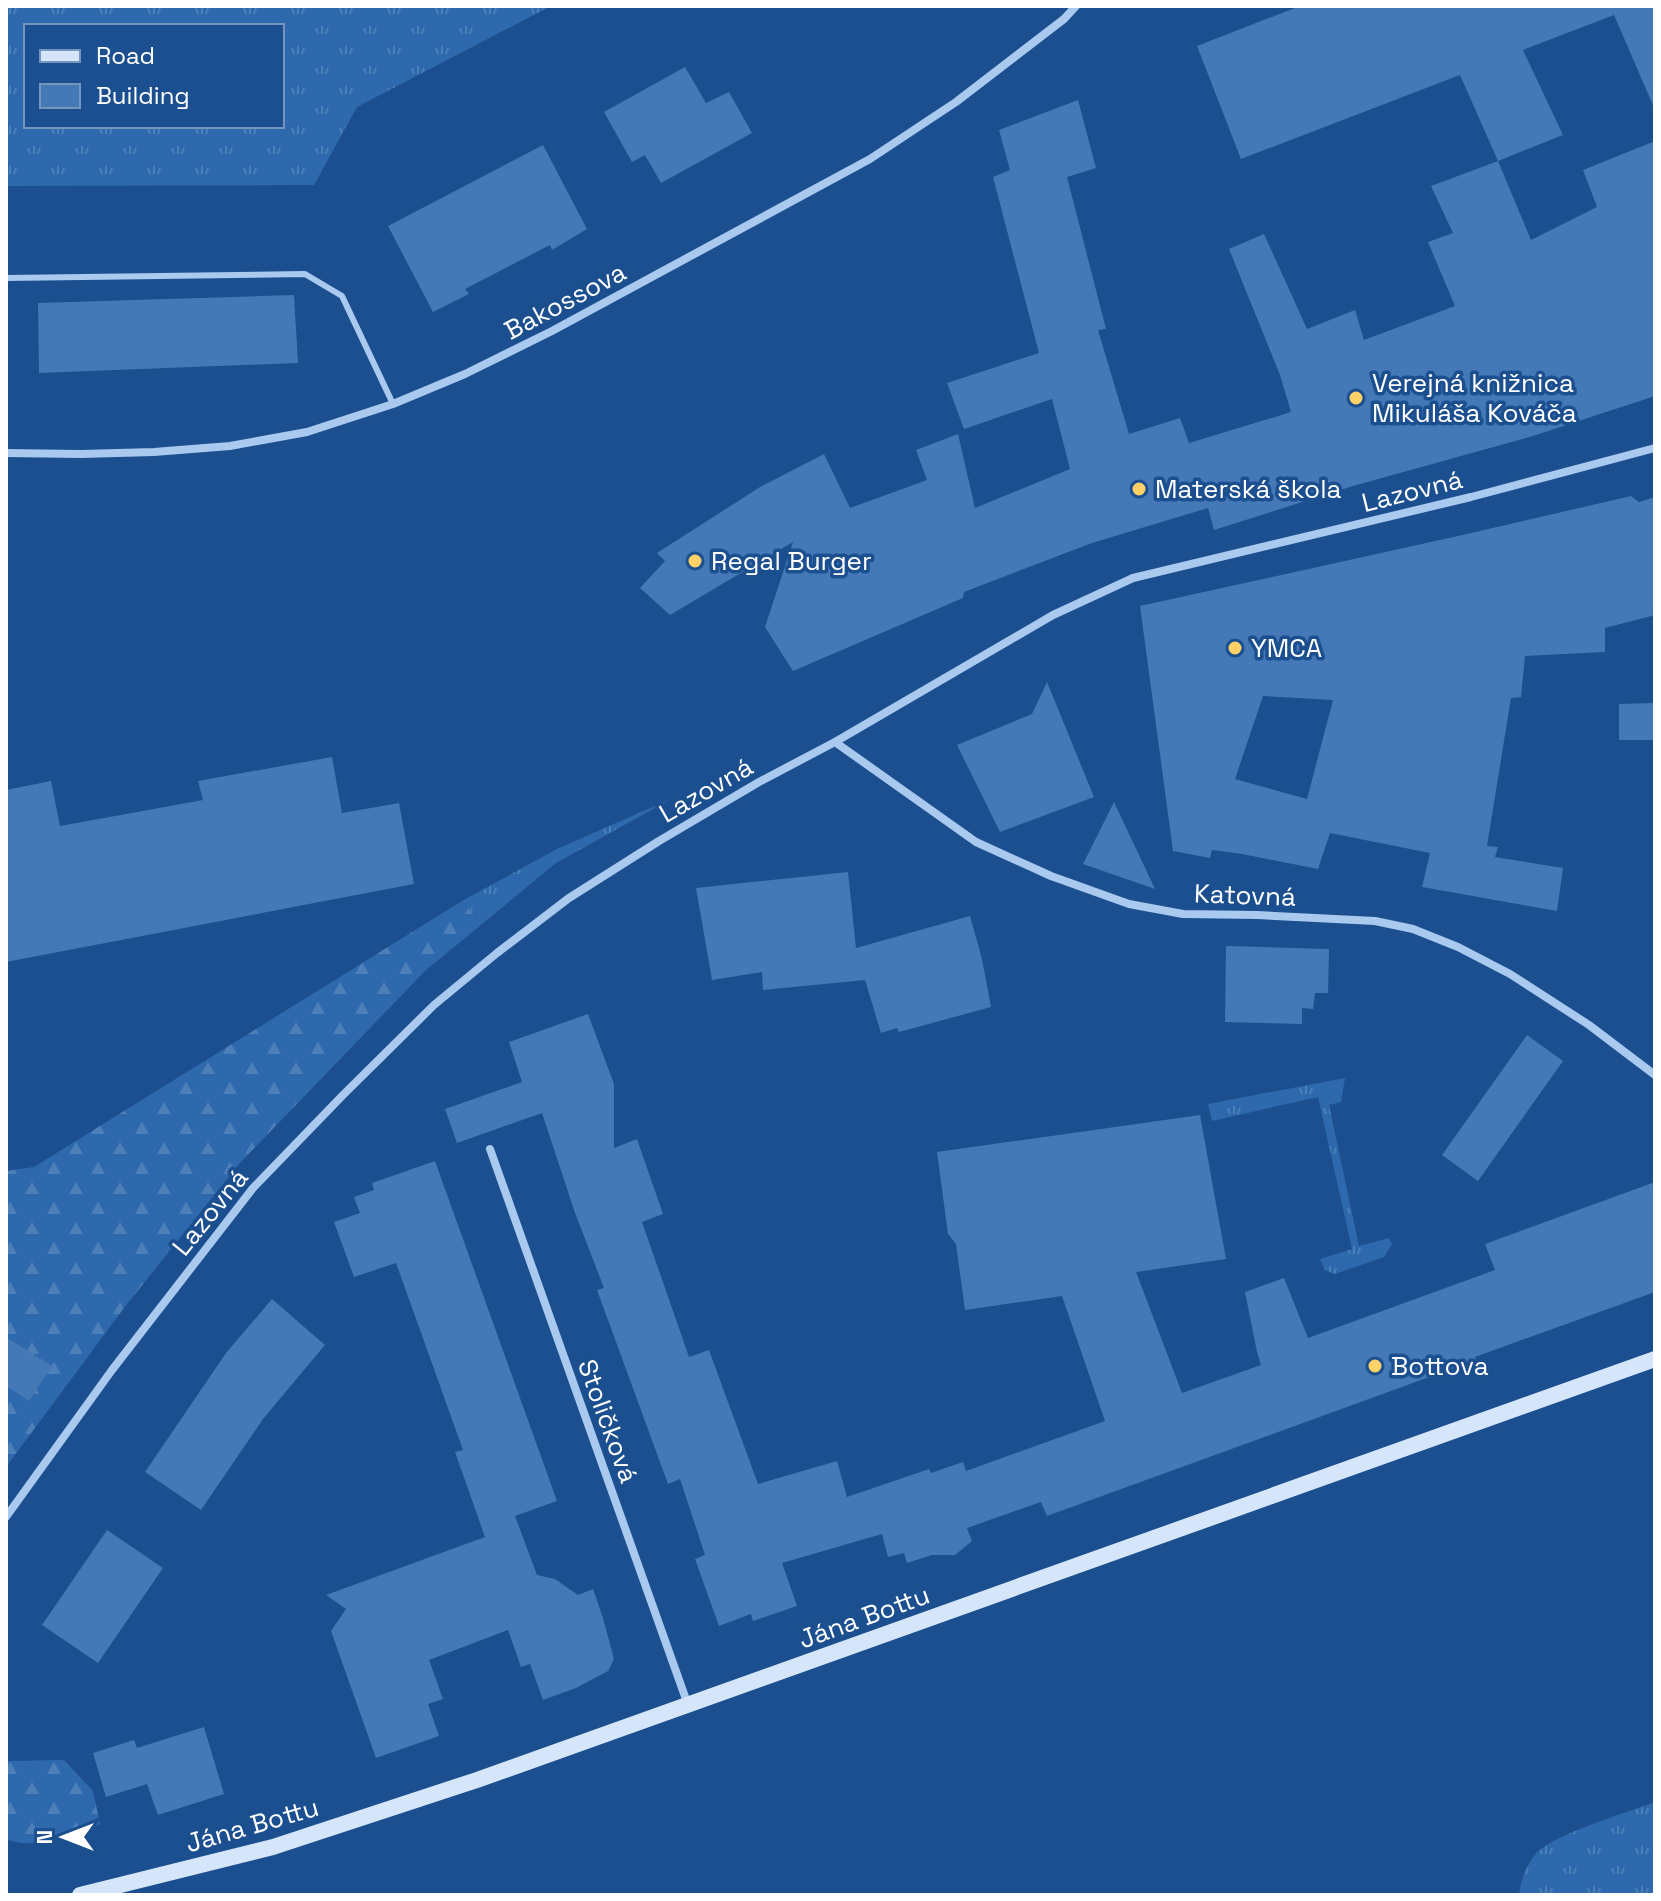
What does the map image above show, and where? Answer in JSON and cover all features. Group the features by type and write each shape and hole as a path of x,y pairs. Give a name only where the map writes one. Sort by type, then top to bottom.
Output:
{"street":[{"name":"Bakossova","path":"6,453 154,452 230,446 307,432 393,404 465,374 552,331 870,159 956,102 1064,19 1076,6"},
{"name":"Lazovná","path":"6,1517 112,1370 253,1188 434,1005 569,898 759,782 835,742 1053,615 1133,578 1385,518 1655,448"},
{"name":"Katovná","path":"835,742 976,842 1051,876 1129,904 1183,914 1375,921 1413,929 1458,947 1510,974 1589,1025 1655,1075"},
{"name":"Stoličková","path":"490,1149 688,1706"},
{"name":"Jána Bottu","path":"80,1895 273,1847 477,1780 1655,1359"}],"lane":[{"path":"6,278 305,274 342,296 393,404"}],"green space":[{"path":"6,6 551,6 357,107 314,185 6,186"},
{"path":"673,798 556,863 482,924 462,901 557,849"},
{"path":"462,901 482,924 425,971 239,1164 124,1308 6,1467 6,1171 34,1167"},
{"path":"1345,1078 1341,1102 1329,1105 1359,1246 1389,1238 1392,1244 1384,1257 1335,1274 1325,1270 1320,1259 1352,1249 1318,1097 1212,1121 1208,1104"},
{"path":"64,1760 93,1791 100,1824 42,1842 6,1839 6,1761"},
{"path":"1655,1802 1655,1895 1519,1895 1526,1869 1543,1847 1573,1832"}],"building":[{"path":"1300,6 1655,6 1655,110 1614,15 1523,50 1563,135 1498,161 1460,75 1241,159 1197,46"},
{"path":"685,67 706,103 729,92 752,133 661,183 645,155 632,162 604,112"},
{"path":"1078,100 1096,168 1067,177 1106,329 1098,330 1129,434 1180,418 1189,443 1291,412 1280,375 1229,249 1264,234 1307,329 1355,310 1364,340 1455,306 1428,242 1453,233 1431,186 1498,161 1531,240 1597,207 1583,170 1655,141 1655,396 1533,436 1353,486 1214,530 1208,508 1092,543 964,592 963,598 793,671 765,627 793,542 670,615 640,588 665,561 657,553 760,487 824,454 850,508 927,480 916,450 958,434 975,508 1070,469 1052,399 964,429 947,383 1039,353 993,177 1010,170 999,130"},
{"path":"543,145 587,229 552,250 550,245 465,289 469,294 433,312 388,226"},
{"path":"294,295 298,363 39,373 38,303"},
{"path":"1631,496 1639,502 1655,497 1655,615 1605,628 1605,652 1525,656 1521,697 1511,698 1487,846 1498,847 1495,857 1563,868 1557,911 1422,887 1430,853 1330,833 1318,869 1212,850 1210,858 1173,851 1140,606","holes":["1263,696 1333,700 1307,799 1235,779"]},
{"path":"1047,682 1094,797 1000,832 957,745 1032,714"},
{"path":"1655,703 1655,740 1619,740 1619,704"},
{"path":"332,757 342,813 399,803 414,884 6,962 6,790 51,781 60,826 203,800 198,781"},
{"path":"1114,802 1155,889 1083,864"},
{"path":"848,872 856,948 970,916 991,1007 899,1032 897,1028 881,1033 865,980 763,990 762,972 712,980 696,888"},
{"path":"1226,946 1329,949 1328,993 1315,993 1313,1009 1302,1008 1302,1024 1225,1022"},
{"path":"588,1014 614,1084 614,1148 637,1139 663,1214 642,1222 689,1357 709,1350 758,1484 837,1461 847,1497 929,1469 931,1473 963,1462 966,1471 1105,1421 1062,1296 965,1310 956,1244 948,1234 937,1152 1200,1115 1226,1259 1136,1272 1182,1393 1261,1365 1245,1292 1284,1278 1308,1338 1495,1270 1485,1244 1655,1182 1655,1292 1047,1516 1041,1502 967,1528 972,1541 955,1555 932,1555 907,1563 904,1553 888,1557 882,1534 782,1563 797,1606 753,1621 751,1614 719,1626 695,1559 705,1555 680,1479 668,1484 597,1290 604,1288 542,1113 457,1143 445,1109 522,1082 509,1042"},
{"path":"1527,1035 1563,1061 1478,1181 1442,1155"},
{"path":"435,1161 557,1501 515,1516 537,1575 555,1579 578,1595 593,1589 614,1659 608,1671 576,1688 543,1700 530,1664 521,1667 508,1630 429,1660 443,1699 428,1704 439,1736 376,1758 331,1631 346,1609 326,1595 485,1537 455,1452 463,1450 396,1263 354,1277 334,1222 360,1213 354,1197 374,1190 372,1183"},
{"path":"272,1299 325,1345 263,1419 201,1510 145,1472 226,1353"},
{"path":"6,1337 52,1366 29,1401 6,1386"},
{"path":"107,1530 163,1568 98,1663 42,1625"},
{"path":"204,1727 224,1794 158,1815 147,1784 106,1797 93,1753 134,1740 137,1748"}],"place":[{"name":"Verejná knižnica Mikuláša Kováča","path":"1356,398"},
{"name":"Materská škola","path":"1139,489"},
{"name":"Regal Burger","path":"695,561"},
{"name":"YMCA","path":"1235,648"},
{"name":"Bottova","path":"1375,1366"}]}
